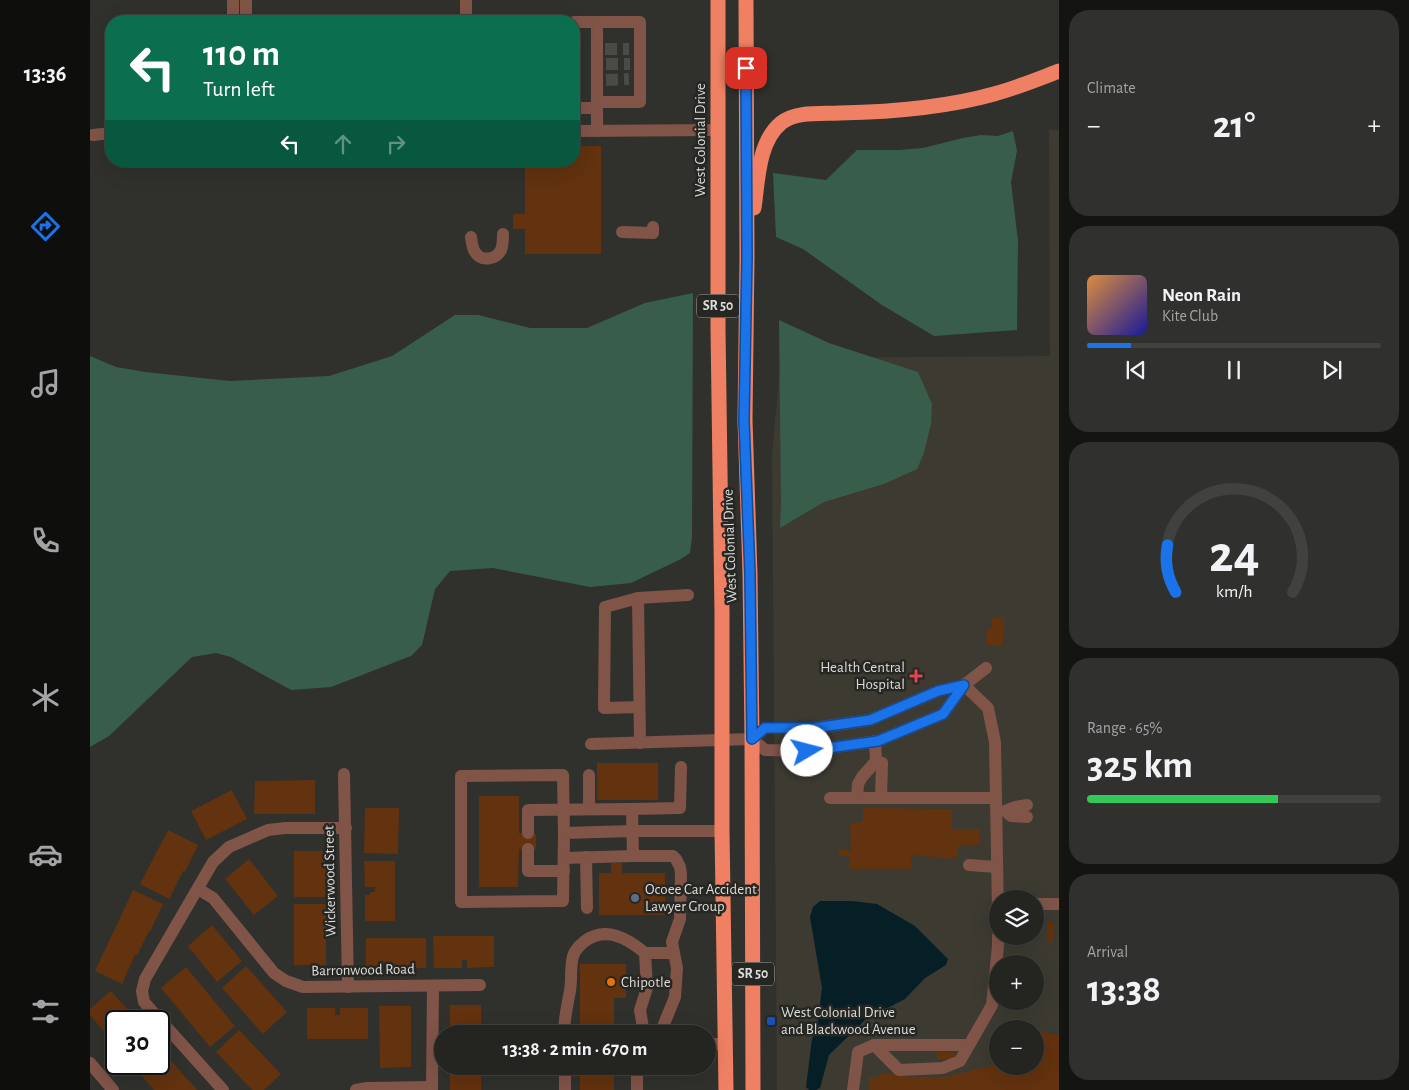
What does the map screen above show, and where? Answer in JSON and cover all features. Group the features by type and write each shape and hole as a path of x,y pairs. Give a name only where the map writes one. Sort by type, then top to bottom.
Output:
{"highway":[{"name":"West Colonial Drive","path":"718,0 717,130 722,831 726,1090"},
{"name":"West Colonial Drive","path":"746,0 747,257 745,458 750,574 753,1090"},
{"path":"747,257 766,142 774,130 785,120 805,115 887,112 942,105 994,94 1059,71"}],"street":[{"path":"232,0 233,15"},
{"path":"246,0 246,15"},
{"path":"466,0 466,15"},
{"path":"580,22 640,22 634,49 635,79 640,102 580,107"},
{"path":"597,22 602,64 597,105 597,130"},
{"path":"580,131 597,130 623,137 717,130"},
{"path":"93,135 105,134"},
{"path":"622,232 653,233 653,228"},
{"path":"471,237 472,248 475,253 485,259 497,256 501,250 504,234"},
{"path":"639,707 604,708 605,607 638,598 688,595"},
{"path":"638,598 640,742"},
{"path":"752,739 765,750 799,751 875,742 943,714 964,685 986,668"},
{"path":"591,744 752,739 765,728 814,728 870,720 938,691 964,685"},
{"path":"964,685 988,708 995,742 999,806 996,867 997,890"},
{"path":"857,798 858,784 876,761 875,742"},
{"path":"876,761 882,764 881,798"},
{"path":"528,833 528,810 680,808 681,767"},
{"name":"Wickerwood Street","path":"344,774 348,987"},
{"path":"563,775 564,809 563,902 461,902 461,776 563,775"},
{"path":"589,775 589,809"},
{"path":"830,798 881,798 1015,807 1028,811"},
{"path":"632,809 633,856"},
{"path":"223,1090 144,1002 142,991 145,979 213,862 229,847 268,830 285,828 346,828"},
{"path":"564,833 722,831"},
{"path":"528,849 528,871 564,871"},
{"path":"564,858 673,856 676,859 680,867 680,920 672,942 677,968 675,997 664,1025"},
{"path":"586,857 587,908"},
{"path":"969,865 996,867"},
{"name":"Barronwood Road","path":"198,889 213,898 274,973 286,981 303,987 480,985"},
{"path":"1044,904 1059,904"},
{"path":"564,1025 573,954 578,947 592,937 608,934 624,938 645,953 674,953"},
{"path":"874,1045 899,1070 943,1068 960,1061 992,1005 998,945"},
{"path":"642,1025 640,1010 647,988 645,953"},
{"path":"356,1090 367,1088 432,1088 433,986"},
{"path":"716,1044 725,1044"},
{"path":"853,1090 858,1052 874,1045 969,1045"},
{"path":"90,1063 114,1090"},
{"path":"565,1075 565,1090"},
{"path":"637,1075 637,1090"}],"shaded area":[{"name":"Health Central Hospital","path":"1049,130 1059,130 1059,1090 777,1090 772,454 781,358 1050,356"}],"green space":[{"path":"1013,131 1017,151 1011,182 1018,241 1017,330 934,336 882,305 803,249 776,237 773,173 826,180 857,150 923,148 963,138 981,135 998,136"},
{"path":"693,293 692,537 690,553 631,583 590,587 493,568 450,571 435,589 422,645 411,656 331,687 291,690 231,657 216,653 192,657 109,736 90,747 90,356 116,367 230,381 329,376 392,356 455,315 478,315 530,328 587,328 645,303"},
{"path":"779,320 829,343 918,372 932,404 931,424 924,453 917,469 884,484 824,502 780,528 781,503"}],"water":[{"path":"820,901 852,901 877,904 915,926 948,959 946,965 925,978 905,999 866,1019 829,1055 820,1088 809,1090 806,1087 812,1039 817,1028 822,988 810,917 813,907"}],"building":[{"path":"580,146 601,146 601,254 525,254 525,229 513,229 513,214 525,214 525,167 580,167"},
{"path":"992,618 1004,618 1003,646 986,645 987,628 991,629"},
{"path":"597,763 658,763 658,800 597,800"},
{"path":"315,780 315,814 254,814 255,781"},
{"path":"232,790 247,819 206,840 191,811"},
{"path":"479,796 519,796 519,833 536,834 536,849 519,849 518,887 479,887"},
{"path":"365,808 399,808 398,854 364,853"},
{"path":"863,808 952,809 952,829 979,829 979,845 958,845 958,857 952,857 952,859 911,855 911,869 849,869 849,856 838,856 839,849 851,850 850,823 863,822"},
{"path":"168,830 198,845 169,899 140,884"},
{"path":"294,851 326,851 326,897 294,897"},
{"path":"249,859 278,896 254,915 225,879"},
{"path":"364,861 395,861 395,921 365,921 365,895 375,892 375,887 365,887"},
{"path":"611,863 622,863 622,873 665,873 665,915 599,915 599,873 611,873"},
{"path":"133,890 163,904 150,932 137,955 135,955 122,984 95,971"},
{"path":"294,904 326,904 326,965 294,965"},
{"path":"1047,922 1053,922 1053,942 1047,942"},
{"path":"212,925 242,961 217,982 188,946"},
{"path":"433,936 494,936 494,967 467,968 467,960 462,960 462,968 434,968"},
{"path":"366,938 426,938 426,968 366,968"},
{"path":"580,964 626,964 626,998 614,998 614,1025 580,1025"},
{"path":"246,966 287,1012 263,1034 222,988"},
{"path":"186,967 235,1026 210,1047 161,988"},
{"path":"111,991 128,1010 105,1010 105,1033 90,1015 90,1009"},
{"path":"450,1005 481,1005 481,1025 450,1025"},
{"path":"379,1006 411,1006 411,1067 380,1068"},
{"path":"307,1008 335,1008 335,1015 340,1015 340,1008 368,1008 368,1039 307,1039"},
{"path":"239,1030 281,1074 264,1090 252,1090 216,1052"},
{"path":"1044,1032 1059,1035 1059,1090 869,1090 869,1077 879,1077 879,1073 905,1074 905,1077 945,1077 989,1066 989,1075 1044,1075"},
{"path":"937,1052 955,1053 954,1060 937,1059"},
{"path":"170,1060 197,1090 154,1090 141,1075 170,1075"},
{"path":"450,1075 481,1075 481,1090 450,1090"},
{"path":"580,1075 614,1075 614,1090 580,1090"}],"tunnel":[{"path":"605,49 629,49"},
{"path":"606,64 630,64"},
{"path":"606,80 629,79"}],"place":[{"name":"Health Central Hospital","path":"916,676"},
{"name":"Ocoee Car Accident Lawyer Group","path":"635,898"},
{"name":"Chipotle","path":"611,982"},
{"name":"West Colonial Drive and Blackwood Avenue","path":"771,1021"}],"route":[{"path":"746,68 747,257 744,420 750,574 752,739 765,728 814,728 870,720 938,691 964,685 943,714 878,741 807,751"}]}
